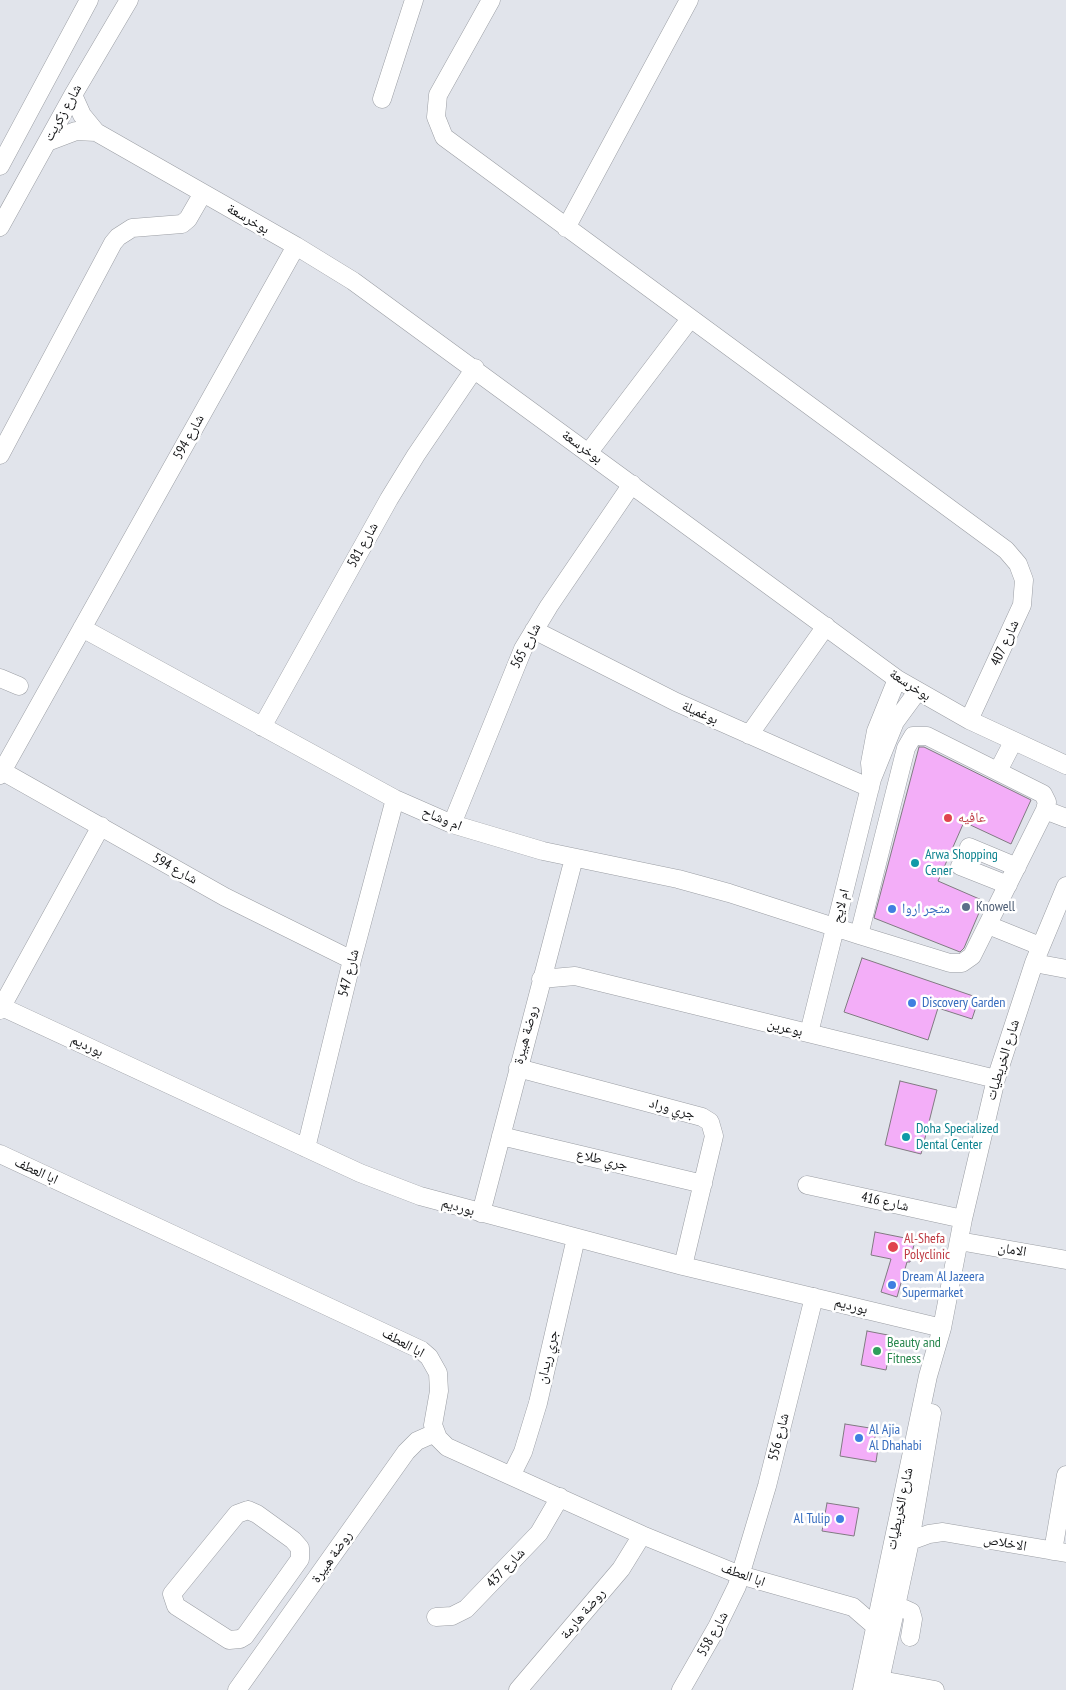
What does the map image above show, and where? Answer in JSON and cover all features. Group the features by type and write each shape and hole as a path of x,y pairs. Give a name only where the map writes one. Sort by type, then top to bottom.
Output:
{"street":[{"path":"0,166 89,0"},
{"name":"شارع زكريت","path":"0,227 129,0"},
{"path":"382,99 414,0"},
{"path":"491,0 438,95 436,117 439,127 452,145 690,319 589,452"},
{"path":"566,228 689,0"},
{"name":"بوخرسعة","path":"73,96 82,115 96,132 296,246 389,306 897,679 969,720 1066,765"},
{"path":"47,142 76,131 96,132"},
{"path":"0,455 113,243 118,237 132,228 182,224 188,220 204,193"},
{"name":"شارع 594","path":"296,246 1,773 101,826 225,896 352,960"},
{"name":"شارع 407","path":"690,319 1006,550 1018,564 1024,580 1022,605 969,720"},
{"name":"شارع 581","path":"262,728 416,454 475,368"},
{"name":"شارع 565","path":"452,824 513,669 534,630 632,484"},
{"path":"749,735 826,626"},
{"name":"ام وشاح","path":"82,628 395,799 452,824 512,843 712,888 956,964 962,963 972,956 1045,810"},
{"name":"بوغميلة","path":"534,630 667,698 749,735 871,784"},
{"path":"0,678 19,686"},
{"name":"ام لايح","path":"871,784 870,763 876,731 897,679"},
{"name":"ام لايح","path":"809,1034 871,784 895,722 917,692"},
{"path":"858,935 910,739 922,734 998,771 1042,794 1047,802 1045,810 1066,818"},
{"path":"998,771 1013,742"},
{"name":"شارع 547","path":"306,1148 352,960 395,799"},
{"path":"1,1009 101,826"},
{"path":"969,847 1017,867"},
{"name":"روضة هبيرة","path":"482,1213 541,979 574,858"},
{"path":"960,866 1008,885"},
{"name":"شارع الخريطيات","path":"871,1684 889,1602 928,1376 942,1328 963,1219 996,1079 1040,946 1066,886"},
{"path":"988,925 1040,946"},
{"name":"بوعرين","path":"547,958 575,976 996,1079"},
{"path":"1034,963 1066,969"},
{"name":"بوعرين","path":"541,979 575,976"},
{"name":"بورديم","path":"1,1009 390,1185 482,1213 683,1266 942,1328"},
{"name":"جري وراد","path":"518,1068 706,1119 713,1126 714,1136 683,1266"},
{"name":"جري طلاع","path":"501,1136 703,1184"},
{"name":"ابا العطف","path":"0,1154 422,1350 434,1364 439,1382 434,1417 435,1433 447,1446 740,1576 853,1607"},
{"name":"شارع 416","path":"807,1185 963,1219"},
{"name":"جري ريدان","path":"512,1474 526,1444 538,1403 576,1238"},
{"name":"الامان","path":"959,1241 1066,1260"},
{"name":"شارع 556","path":"740,1576 767,1486 814,1297"},
{"name":"شارع الخريطيات","path":"871,1684 876,1627 889,1602 910,1541 938,1378 942,1328"},
{"name":"روضة هبيرة","path":"237,1690 406,1452 423,1437 435,1433"},
{"path":"1060,1552 1066,1475"},
{"name":"شارع 437","path":"436,1617 452,1616 466,1609 539,1533 560,1497"},
{"path":"230,1640 240,1640 245,1636 300,1559 300,1548 293,1540 257,1514 248,1510 237,1514 172,1594 176,1606 259,1659"},
{"name":"الاخلاص","path":"915,1510 928,1523 943,1532"},
{"name":"الاخلاص","path":"910,1541 943,1532 1060,1552"},
{"name":"روضة هارمة","path":"518,1690 621,1569 642,1534"},
{"name":"شارع 558","path":"681,1690 724,1614 740,1576"},
{"path":"853,1607 889,1602 909,1610 913,1615 910,1638"},
{"path":"853,1607 876,1627"},
{"path":"871,1684 936,1690"}],"building":[{"name":"Arwa Shopping Cener","path":"919,747 924,747 1031,800 1011,844 964,822 938,881 984,901 964,948 960,952 874,918"},
{"name":"Discovery Garden","path":"862,958 979,998 972,1019 938,1008 928,1040 844,1012"},
{"path":"900,1081 937,1090 921,1154 885,1145"},
{"name":"Al-Shefa Polyclinic","path":"875,1232 915,1240 910,1262 907,1262 897,1297 881,1292 891,1259 871,1255"},
{"name":"Beauty and Fitness","path":"867,1331 893,1336 886,1370 861,1365"},
{"name":"Al Ajia Al Dhahabi","path":"845,1424 876,1429 874,1447 878,1448 876,1462 840,1456"},
{"name":"Al Tulip","path":"827,1503 859,1508 854,1536 822,1531"}],"place":[{"name":"عافيه","path":"948,818"},
{"name":"Arwa Shopping Cener","path":"915,863"},
{"name":"Knowell","path":"966,907"},
{"name":"متجر اروا","path":"892,909"},
{"name":"Discovery Garden","path":"912,1003"},
{"name":"Doha Specialized Dental Center","path":"906,1137"},
{"name":"Al-Shefa Polyclinic","path":"893,1247"},
{"name":"Dream Al Jazeera Supermarket","path":"892,1285"},
{"name":"Beauty and Fitness","path":"877,1351"},
{"name":"Al Ajia Al Dhahabi","path":"859,1438"},
{"name":"Al Tulip","path":"840,1519"}]}
